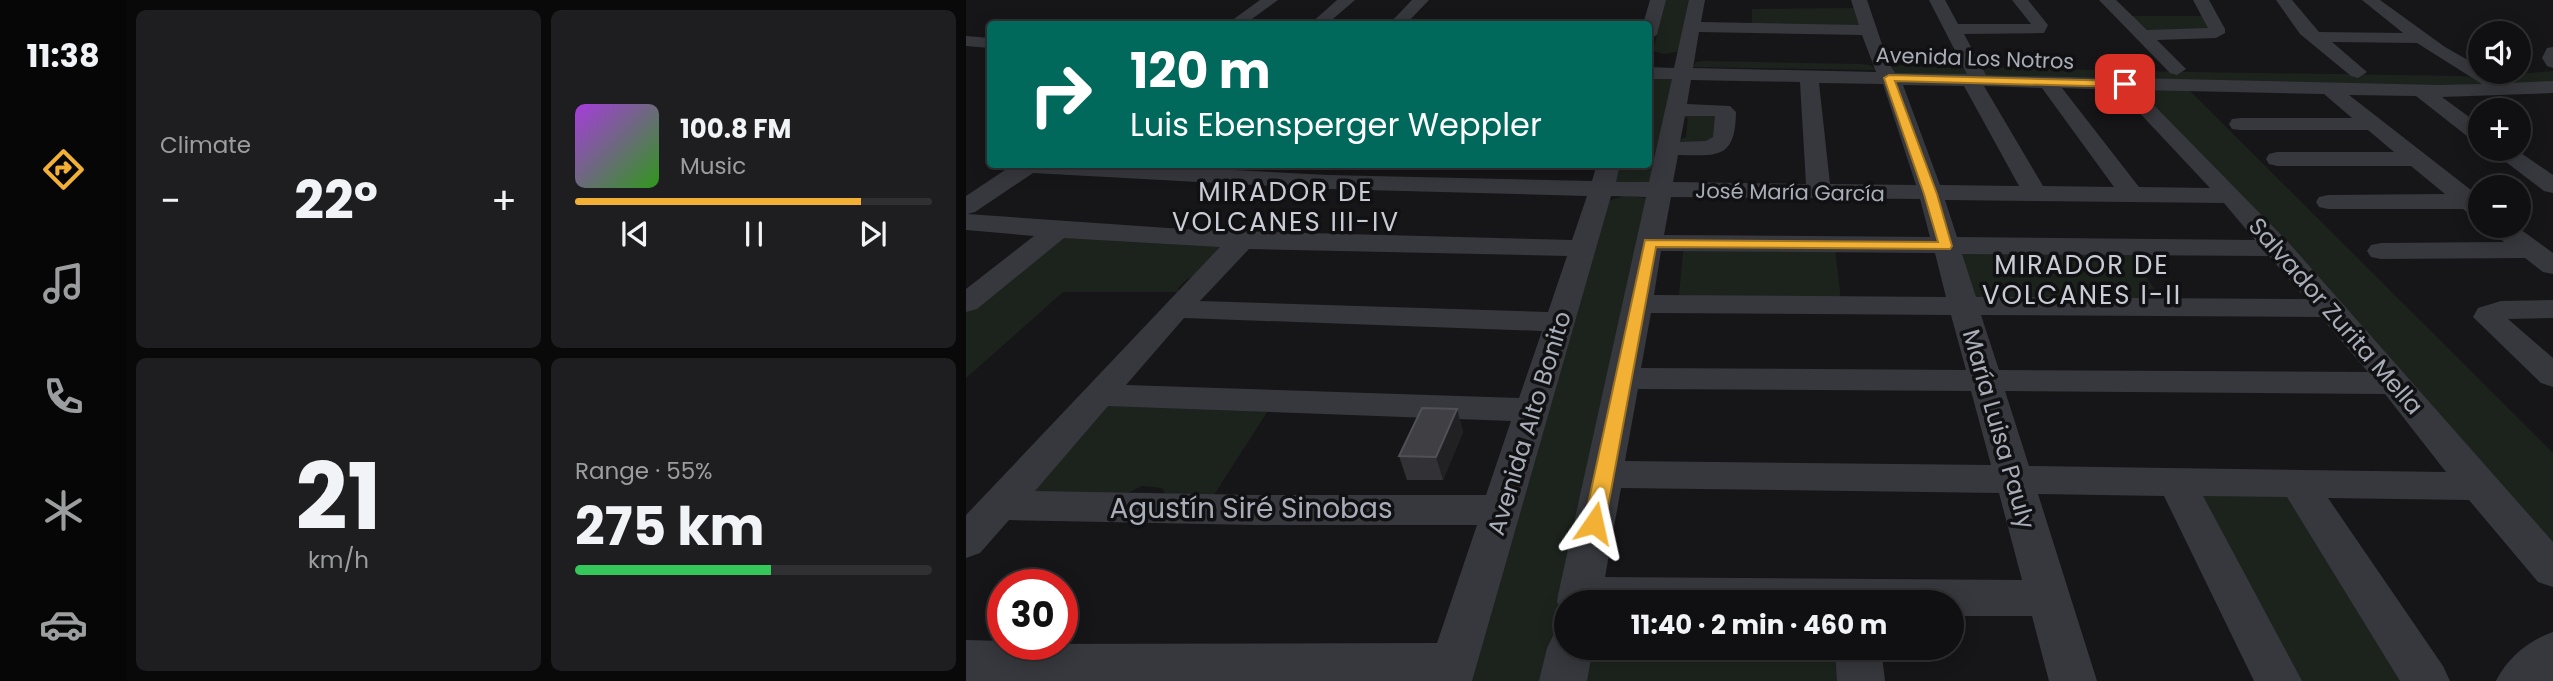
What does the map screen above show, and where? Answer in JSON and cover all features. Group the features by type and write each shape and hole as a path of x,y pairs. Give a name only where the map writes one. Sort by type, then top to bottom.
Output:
{"street":[{"path":"1239,21 1270,0"},
{"path":"1322,21 1347,0"},
{"path":"1400,21 1421,0"},
{"path":"1652,21 1658,0"},
{"path":"1582,590 1697,0"},
{"name":"María Luisa Pauly","path":"1859,0 1931,194 1983,381 2073,681"},
{"path":"1937,0 2036,194"},
{"path":"1953,29 2029,31 2039,28 2040,25 2020,0"},
{"path":"2107,0 2177,69"},
{"path":"2145,35 2207,35 2217,32 2200,0"},
{"path":"2284,0 2314,37 2358,72"},
{"path":"2371,0 2420,38 2468,65"},
{"path":"966,24 987,26"},
{"path":"1692,27 1869,30"},
{"path":"2314,37 2420,38"},
{"path":"966,41 987,43"},
{"path":"2553,52 2553,62"},
{"name":"Avenida Los Notros","path":"1652,57 1685,65 1809,76 1884,70"},
{"name":"Avenida Los Notros","path":"1652,72 1685,65 1974,75 2119,76 2328,88 2420,90 2553,87"},
{"path":"2531,69 2553,67"},
{"name":"Avenida Los Notros","path":"1974,75 2048,83 2177,69 2468,72"},
{"path":"1809,76 1819,192"},
{"name":"Salvador Zurita Mella","path":"2119,76 2278,248 2395,383 2479,486 2553,569"},
{"path":"2048,83 2132,194"},
{"path":"2498,84 2506,89"},
{"path":"2328,88 2468,201"},
{"path":"2420,90 2468,126"},
{"path":"1668,148 1709,147 1720,144 1724,139 1726,112 1723,110 1676,110"},
{"path":"2240,124 2371,124"},
{"path":"2277,159 2413,159"},
{"path":"2518,161 2550,182"},
{"path":"966,207 1025,168"},
{"name":"José María García","path":"1121,168 1383,174 1479,186 1605,177 1660,191 2231,196"},
{"path":"1479,186 1490,168"},
{"name":"Avenida Alto Bonito","path":"1451,673 1605,177"},
{"path":"2328,202 2468,206"},
{"path":"966,222 1058,230 1243,239 1583,248"},
{"path":"966,303 1058,230"},
{"path":"2516,238 2553,266"},
{"path":"966,542 1176,309 1243,239"},
{"path":"1650,243 2278,248"},
{"path":"2381,251 2531,250"},
{"path":"1638,304 2329,308"},
{"path":"1176,309 1560,322"},
{"path":"2553,309 2501,310 2494,311 2488,317 2553,376"},
{"path":"1623,378 2395,383"},
{"path":"1100,395 1533,410"},
{"path":"1604,474 2479,486"},
{"path":"2176,482 2278,681"},
{"path":"2298,482 2426,681"},
{"name":"Agustín Siré Sinobas","path":"1000,505 1256,510 1502,509"},
{"path":"1964,599 2048,598"},
{"path":"2520,681 2553,652"},
{"path":"1563,681 1567,660"},
{"path":"1859,660 1861,681"},
{"path":"966,661 1451,673"}],"shaded area":[{"path":"1666,0 1690,0 1680,51 1665,54 1653,51"},
{"path":"1854,8 1860,27 1752,27 1752,9"},
{"path":"2131,16 2202,16 2210,31 2149,31"},
{"path":"1696,62 1861,64 1870,65 1876,70 1693,67"},
{"path":"1890,67 1960,67 1967,70 1968,75 1894,74"},
{"path":"1983,69 2096,70 2110,78 1985,75"},
{"path":"2553,71 2553,84 2513,85 2511,84 2531,84 2531,73"},
{"path":"2125,72 2461,76 2468,77 2468,84 2487,86 2134,81"},
{"path":"1652,76 1674,76 1650,184 1618,184 1615,181 1618,168 1652,168"},
{"path":"2188,89 2553,453 2553,550 2138,90"},
{"path":"1716,111 1721,141 1678,146 1679,140 1686,137 1688,119 1682,114"},
{"path":"1625,196 1646,198 1605,422 1566,590 1554,590 1554,642 1545,681 1468,681 1608,201"},
{"path":"1068,237 1221,246 1203,273 1187,279 1178,288 1179,292 1063,292 966,378 966,312 1058,239"},
{"path":"1835,248 1841,301 1679,295 1683,252 1687,249"},
{"path":"2129,251 2164,304 1974,298 1959,253"},
{"path":"1107,405 1271,406 1212,498 1168,498 1162,488 1142,486 1115,499 1026,495"},
{"path":"2192,492 2287,493 2413,681 2287,681"},
{"path":"1586,660 1851,660 1852,681 1582,681"}],"building":[{"path":"1422,408 1457,409 1436,457 1399,456"}],"district":[{"name":"MIRADOR DE VOLCANES III-IV","path":"1286,207"},
{"name":"MIRADOR DE VOLCANES I-II","path":"2082,280"}],"route":[{"path":"1594,523 1650,243 1946,246 1931,194 1889,78 2125,84"}]}
